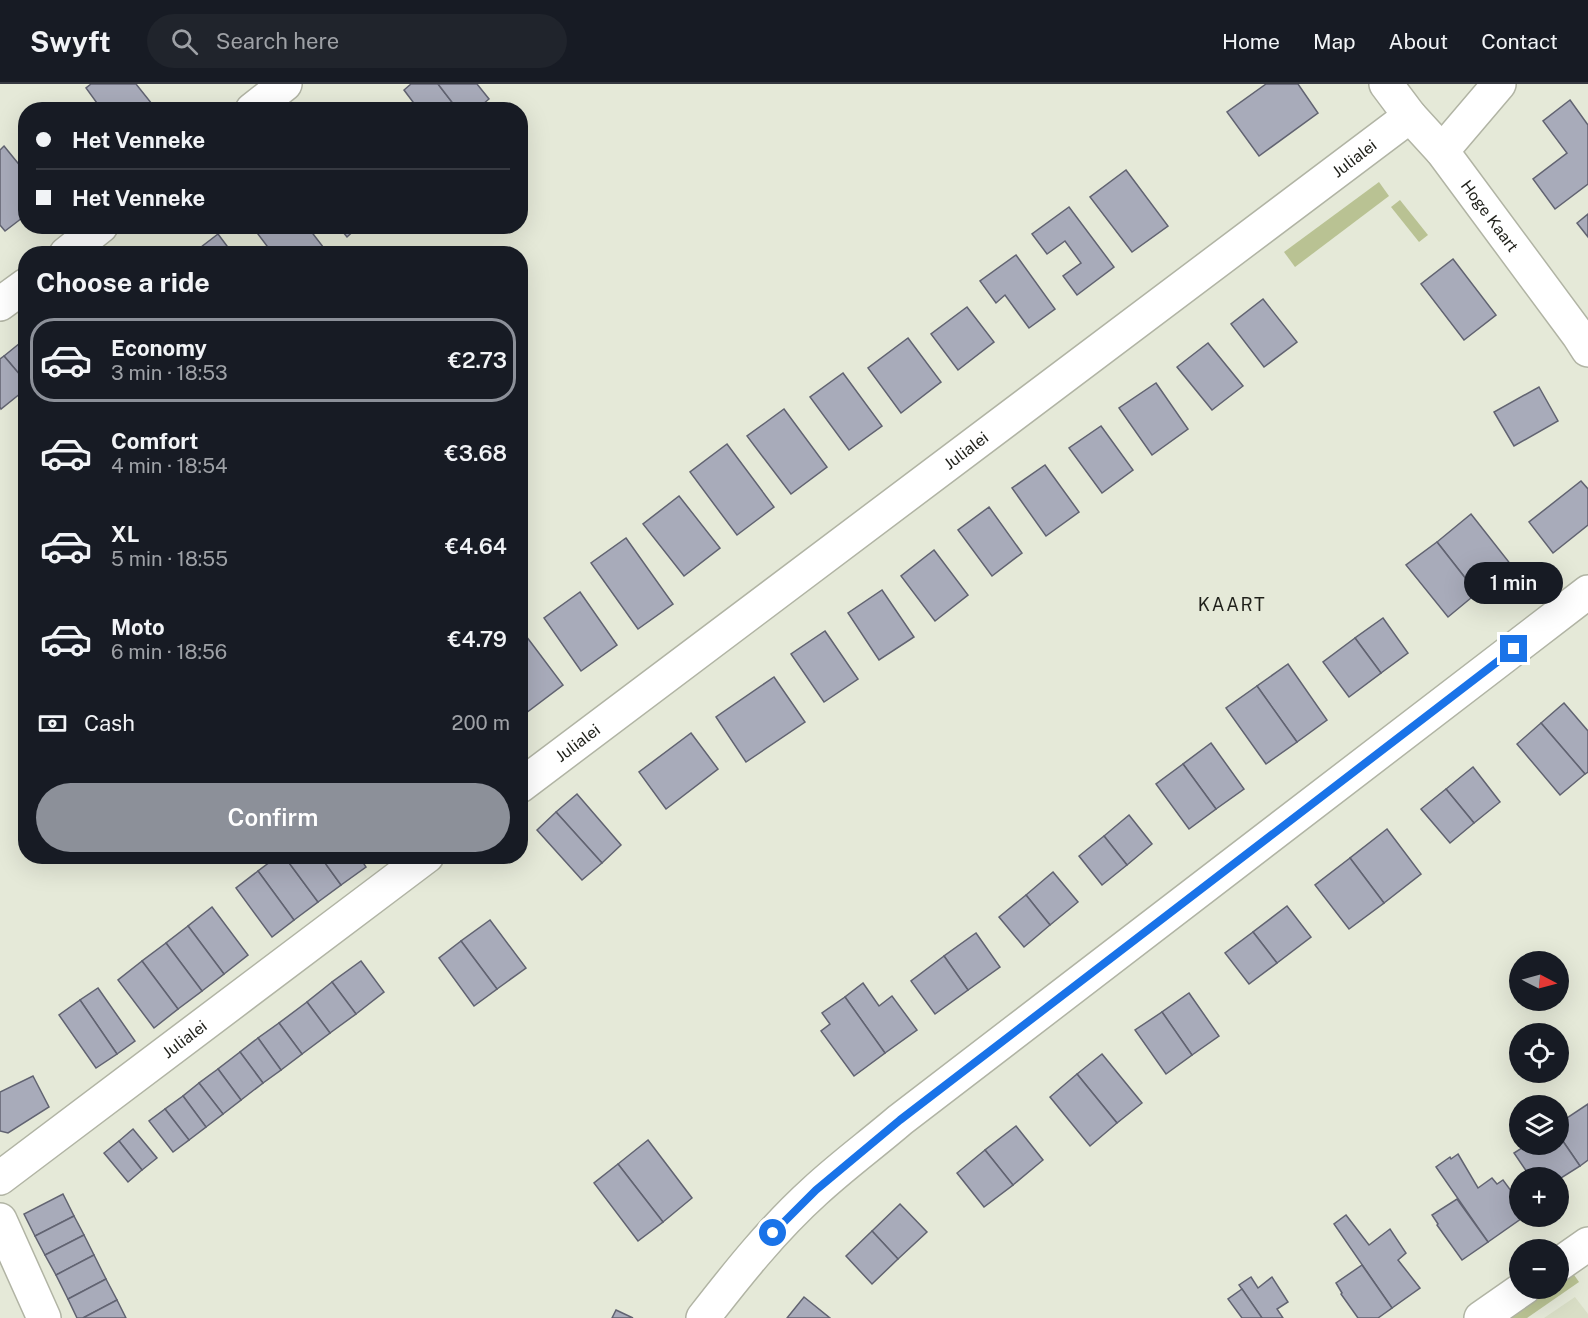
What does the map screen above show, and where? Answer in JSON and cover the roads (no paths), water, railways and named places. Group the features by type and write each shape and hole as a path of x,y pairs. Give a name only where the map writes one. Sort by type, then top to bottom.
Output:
{"street":[{"path":"262,102 285,84"},
{"name":"Hoge Kaart","path":"1386,84 1410,116 1442,151 1588,350"},
{"path":"1442,151 1499,84"},
{"name":"Julialei","path":"528,780 1410,116"},
{"path":"76,246 91,234"},
{"path":"0,304 18,291"},
{"path":"703,1318 773,1233 816,1190 900,1120 1588,592"},
{"name":"Julialei","path":"0,1178 416,864"},
{"path":"0,1220 44,1318"},
{"path":"1569,1257 1588,1244"},
{"path":"1481,1318 1509,1298"}],"district":[{"name":"KAART","path":"1232,604"}]}
